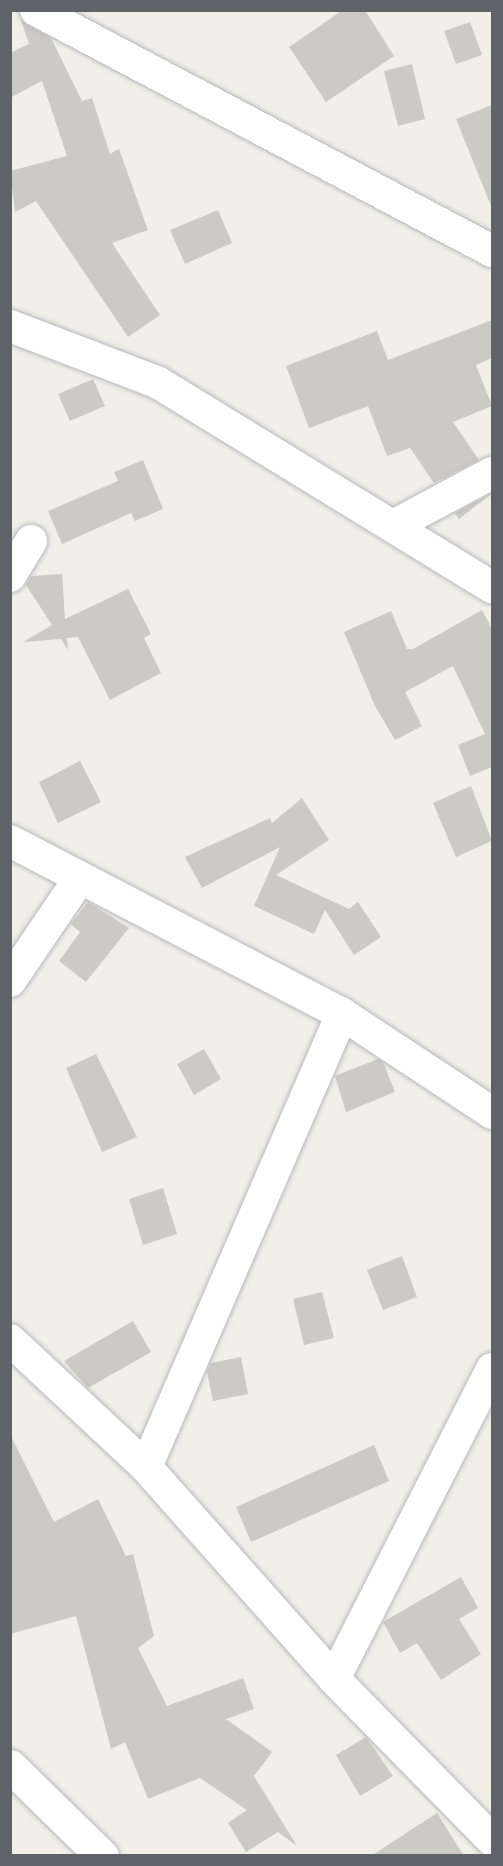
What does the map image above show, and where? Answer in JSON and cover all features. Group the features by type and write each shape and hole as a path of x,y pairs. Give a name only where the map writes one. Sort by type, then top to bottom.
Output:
{"street":[{"path":"36,10 492,251"},
{"path":"10,326 157,382 492,587"},
{"path":"393,526 492,473"},
{"path":"10,576 31,541"},
{"path":"10,841 342,1014 492,1113"},
{"path":"10,981 80,878"},
{"path":"146,1467 342,1014"},
{"path":"10,1340 146,1467 334,1679 492,1840"},
{"path":"334,1679 492,1369"},
{"path":"10,1766 102,1856"}],"building":[{"path":"343,10 365,10 394,56 326,102 289,47"},
{"path":"21,20 51,38 82,101 92,98 110,154 119,149 148,230 112,243 160,315 128,337 36,201 15,212 10,171 67,156 42,81 10,98 10,53 29,44"},
{"path":"470,22 482,55 456,64 444,31"},
{"path":"412,64 425,119 398,126 384,71"},
{"path":"492,105 492,206 491,206 456,119"},
{"path":"218,210 232,243 185,264 170,230"},
{"path":"492,320 492,358 476,365 492,406 453,422 479,460 434,483 410,448 387,456 368,406 309,428 286,366 377,331 388,360"},
{"path":"93,379 105,406 70,421 58,394"},
{"path":"143,460 163,509 135,521 131,513 62,544 48,511 118,481 114,472"},
{"path":"492,493 459,519 455,513"},
{"path":"62,574 65,619 128,589 151,634 144,638 161,673 110,700 78,637 67,638 68,650 61,639 23,642 52,625 26,585 31,576"},
{"path":"482,610 492,629 492,767 470,776 458,745 485,734 453,666 405,692 422,726 395,740 375,706 344,632 391,611 407,649 413,649"},
{"path":"80,761 101,802 58,823 39,782"},
{"path":"471,786 492,841 456,857 433,803"},
{"path":"302,798 329,840 276,875 349,909 358,902 381,937 354,955 325,910 314,934 254,906 280,847 202,888 185,857 270,818 272,823"},
{"path":"88,902 129,928 86,982 59,961 80,932 71,924"},
{"path":"204,1049 221,1079 194,1095 177,1064"},
{"path":"96,1054 137,1137 102,1152 66,1068"},
{"path":"378,1059 383,1062 395,1092 346,1112 335,1076"},
{"path":"163,1188 177,1234 143,1245 129,1199"},
{"path":"402,1256 417,1297 383,1310 367,1270"},
{"path":"322,1292 334,1338 304,1345 293,1299"},
{"path":"133,1321 151,1352 88,1388 64,1361"},
{"path":"241,1357 248,1394 213,1401 207,1372 211,1363"},
{"path":"10,1434 54,1522 98,1499 126,1556 133,1554 154,1636 138,1648 167,1706 243,1678 254,1709 226,1719 272,1752 254,1776 297,1846 278,1832 246,1852 228,1823 247,1810 200,1778 148,1799 125,1742 111,1749 76,1616 10,1634"},
{"path":"374,1445 389,1481 251,1542 236,1507"},
{"path":"461,1577 478,1608 459,1619 481,1654 441,1680 417,1643 400,1653 383,1622"},
{"path":"366,1737 393,1776 360,1796 336,1755"},
{"path":"437,1813 464,1856 371,1856"}]}
